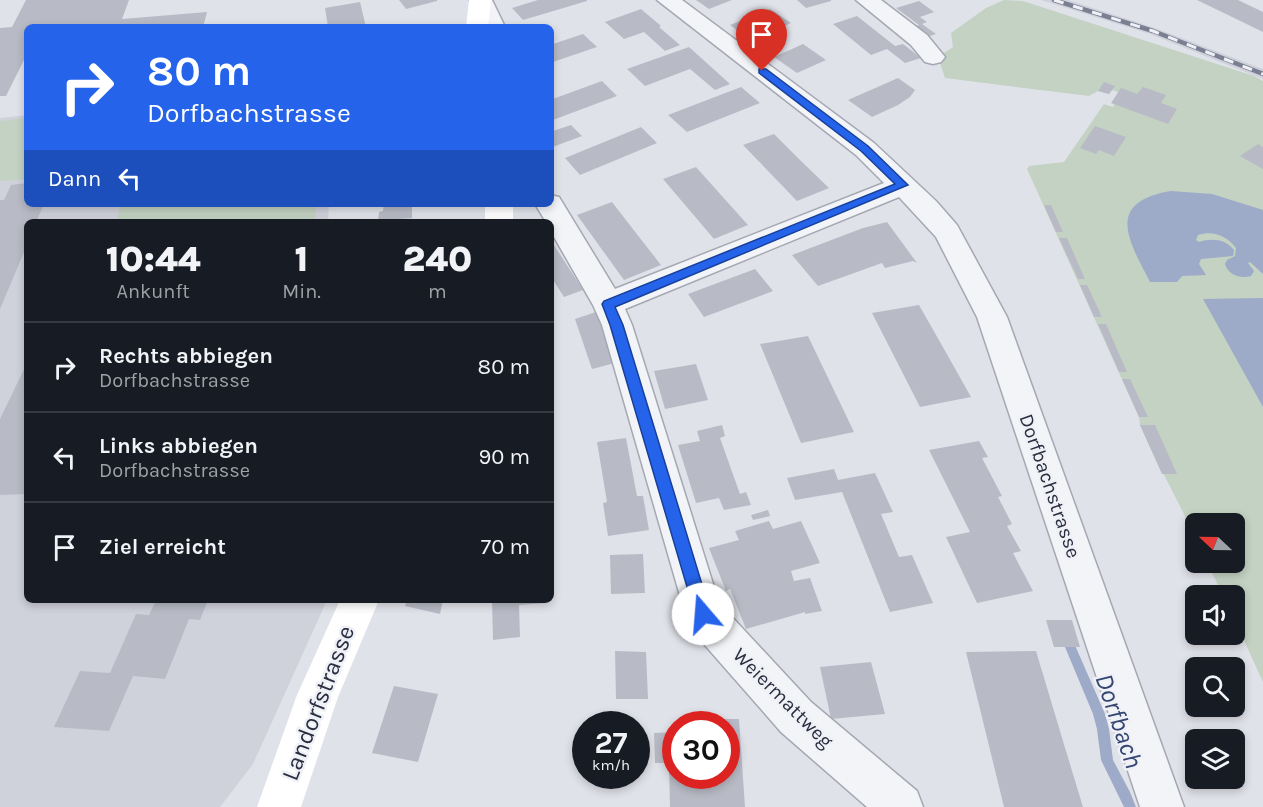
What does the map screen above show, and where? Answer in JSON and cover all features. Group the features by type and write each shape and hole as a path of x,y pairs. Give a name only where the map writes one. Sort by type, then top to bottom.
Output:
{"street":[{"path":"477,24 481,0"},
{"path":"481,0 493,24"},
{"name":"Dorfbachstrasse","path":"668,0 865,149 947,232 992,317 1162,807"},
{"path":"867,0 920,39 933,57"},
{"path":"608,304 903,185"},
{"name":"Weiermattweg","path":"551,207 608,304 617,325 703,614 796,717 902,807"},
{"name":"Landorfstrasse","path":"279,807 318,695 359,603"}],"shaded area":[{"path":"1041,0 1068,0 1155,28 1263,69 1263,79 1150,34"},
{"path":"24,115 24,207 329,207 328,219 24,219 24,603 326,603 253,764 220,807 0,807 0,118"}],"green space":[{"path":"1004,0 1023,1 1254,76 1263,81 1263,682 1245,643 1245,585 1218,585 1212,573 1245,573 1245,513 1185,513 1185,516 1140,425 1139,417 1027,169 1029,166 1064,162 1104,104 1113,107 1118,92 1112,90 1109,94 1098,91 1089,96 945,78 938,57 953,47 951,33 986,8"},
{"path":"24,118 24,179 0,181 0,121"},
{"path":"120,207 316,207 315,219 117,219"}],"water":[{"path":"1171,191 1212,194 1263,210 1263,274 1250,262 1248,263 1254,271 1251,276 1239,276 1229,271 1225,264 1227,260 1235,256 1236,248 1224,237 1209,233 1198,235 1196,240 1222,242 1234,250 1233,256 1201,259 1199,264 1206,275 1182,276 1177,282 1150,282 1130,238 1129,214 1136,204 1150,196"},
{"path":"1263,298 1263,407 1203,299"}],"building":[{"path":"26,0 129,0 122,19 207,12 204,24 24,24 24,60 6,96 0,96 0,28 12,27"},
{"path":"399,0 437,0 437,1 406,9"},
{"path":"538,0 587,1 523,20 512,8"},
{"path":"696,0 732,0 709,9"},
{"path":"797,0 831,0 831,1 806,8"},
{"path":"1197,0 1238,0 1263,12 1263,32"},
{"path":"919,1 934,12 920,17 927,22 922,24 936,34 927,37 913,27 919,25 896,8"},
{"path":"360,2 365,24 328,24 325,8"},
{"path":"641,9 680,45 665,51 644,32 624,39 605,22"},
{"path":"770,9 791,23 751,40 730,25"},
{"path":"857,16 895,46 903,44 921,58 905,63 887,49 871,55 833,24"},
{"path":"583,34 597,47 554,62 554,44"},
{"path":"803,44 826,60 797,73 774,57"},
{"path":"689,47 730,84 715,90 690,69 645,86 627,69"},
{"path":"898,78 915,90 910,97 898,105 872,117 848,100"},
{"path":"602,81 617,96 554,120 554,99"},
{"path":"1104,82 1115,86 1109,94 1098,91"},
{"path":"741,87 760,103 687,132 668,115"},
{"path":"1143,87 1166,95 1161,103 1177,109 1168,124 1111,103 1121,88 1137,94"},
{"path":"571,125 582,136 554,146 554,131"},
{"path":"1095,126 1126,137 1114,156 1099,150 1096,154 1080,148"},
{"path":"641,127 657,143 580,175 565,158"},
{"path":"774,134 829,188 797,201 743,145"},
{"path":"1258,144 1263,147 1263,169 1240,156"},
{"path":"696,167 748,225 714,239 663,179"},
{"path":"24,183 24,207 43,207 37,219 24,219 24,252 0,309 0,200 4,200 11,185"},
{"path":"612,202 661,265 624,280 577,215"},
{"path":"1044,205 1051,205 1063,232 1056,232"},
{"path":"384,207 412,207 412,218 378,219 379,212 383,211"},
{"path":"887,222 917,263 913,261 885,268 882,263 818,286 792,255 863,228"},
{"path":"1059,238 1067,238 1085,279 1078,279"},
{"path":"554,245 583,290 564,297 554,281"},
{"path":"755,269 773,291 704,317 688,294"},
{"path":"1080,285 1087,285 1102,317 1094,317"},
{"path":"919,305 971,397 920,407 872,313"},
{"path":"596,312 615,363 592,369 575,319"},
{"path":"1098,324 1106,324 1127,372 1119,372"},
{"path":"808,336 854,432 801,443 760,344"},
{"path":"696,364 708,400 665,409 654,371"},
{"path":"24,369 24,494 0,495 0,419"},
{"path":"1122,379 1130,379 1148,417 1139,417"},
{"path":"722,425 725,436 720,438 740,494 746,492 751,505 724,510 719,498 696,503 678,445 700,441 697,431"},
{"path":"1140,425 1155,425 1177,474 1162,474"},
{"path":"626,438 637,496 643,496 649,530 608,536 603,503 607,502 597,442"},
{"path":"979,441 988,457 982,458 1002,496 998,497 1012,524 1007,526 1021,551 1013,553 1033,591 977,603 946,537 970,532 929,450"},
{"path":"834,469 838,480 875,473 893,512 881,514 899,557 912,555 933,603 890,612 842,492 795,500 787,478"},
{"path":"768,510 770,516 753,520 751,515"},
{"path":"769,521 773,529 801,521 820,563 791,571 794,581 810,578 822,611 805,614 805,612 746,629 730,589 726,591 709,548 739,540 735,531"},
{"path":"643,554 645,593 611,594 610,555"},
{"path":"155,603 207,603 200,620 189,619 165,679 133,676 109,731 54,727 80,671 110,673 136,614 149,615"},
{"path":"406,603 442,603 440,614 405,606"},
{"path":"492,603 546,603 519,605 520,637 493,640"},
{"path":"1046,620 1072,620 1080,647 1054,647"},
{"path":"615,651 646,652 648,699 616,699"},
{"path":"1036,651 1083,807 1004,807 966,652"},
{"path":"871,662 885,714 831,719 820,667"},
{"path":"394,686 438,694 418,762 372,753"},
{"path":"654,733 662,733 662,763 655,763"},
{"path":"740,734 745,807 670,807 670,789 740,789"}],"waterway":[{"name":"Dorfbach","path":"1070,647 1099,714 1107,760 1130,807"}],"railway":[{"path":"1054,0 1153,31 1263,74"}],"route":[{"path":"703,614 617,325 608,304 903,185 865,149 762,71"}]}
